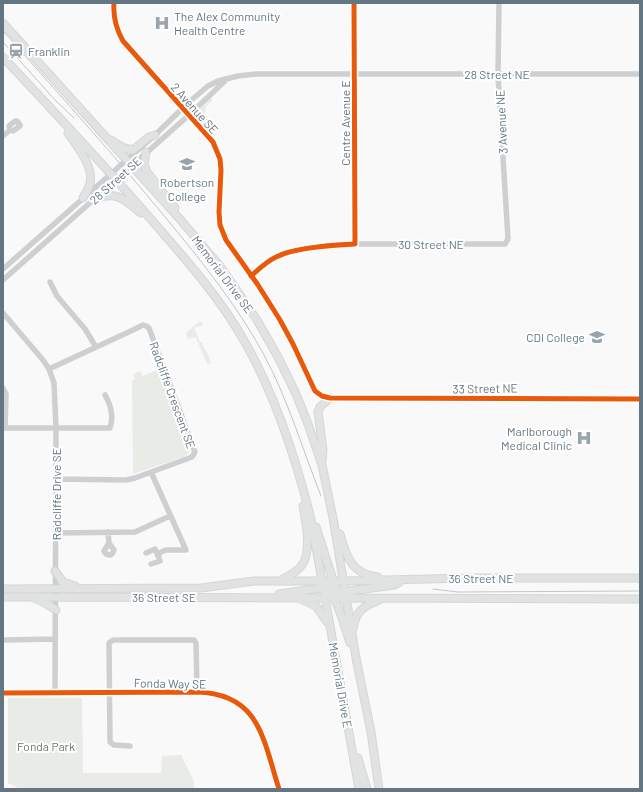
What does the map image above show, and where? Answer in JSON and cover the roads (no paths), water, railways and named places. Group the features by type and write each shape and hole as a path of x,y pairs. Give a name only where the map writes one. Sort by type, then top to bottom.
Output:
{"main road":[{"name":"Memorial Drive SE","path":"3,23 178,217 220,266 257,320 278,357 296,394 322,465 333,518 343,581"},
{"name":"Memorial Drive SE","path":"3,56 113,176 222,304 246,344 267,386 280,417 302,486 328,585"},
{"path":"60,119 86,161 90,171 90,185 83,198"},
{"path":"107,138 124,148 133,150 149,137 156,135"},
{"path":"146,152 144,164 147,172 176,210 178,217"},
{"path":"93,198 106,195 121,198 156,225"},
{"path":"322,465 323,450 318,412 320,407 330,398"},
{"path":"280,581 292,574 302,565 305,559 307,533 301,494 302,486"},
{"path":"333,518 339,530 345,554 355,568 366,575 394,580"},
{"path":"310,519 315,526 328,585 339,595 356,658"},
{"path":"56,571 63,582 83,589"},
{"name":"36 Street NE","path":"343,581 469,578 639,578"},
{"path":"339,595 395,585 405,580"},
{"name":"36 Street SE","path":"3,589 200,588 242,582 280,581 328,585"},
{"path":"269,597 343,581"},
{"name":"Memorial Drive E","path":"343,581 339,595 352,634 380,788"},
{"name":"Memorial Drive E","path":"328,585 324,598 359,789"},
{"name":"36 Street NE","path":"324,598 339,595 383,599 640,599"},
{"name":"36 Street SE","path":"3,597 324,598"},
{"path":"30,597 45,603 56,610"},
{"path":"300,598 316,606 330,627"},
{"path":"352,634 359,611 365,606 383,599"},
{"path":"349,729 367,789"},
{"path":"355,789 357,777"}],"street":[{"name":"2 Avenue SE","path":"114,3 115,22 119,35 123,41 208,135 216,149 221,170 219,208 220,224 231,248 284,326 315,391 322,396 330,398"},
{"name":"Centre Avenue E","path":"354,3 355,244"},
{"name":"3 Avenue NE","path":"499,3 498,74 507,241"},
{"name":"28 Street SE","path":"129,163 183,108 212,83 247,74 355,74"},
{"name":"28 Street NE","path":"355,74 640,74"},
{"name":"28 Street SE","path":"3,269 83,198 146,152 189,115 226,79"},
{"path":"3,136 10,130"},
{"name":"28 Street SE","path":"3,280 93,198 113,176"},
{"name":"30 Street NE","path":"251,276 271,260 294,250 355,244 505,244 507,241"},
{"path":"50,282 57,296 85,329 96,348"},
{"name":"Radcliffe Drive SE","path":"3,313 43,360 54,383 56,428 56,610 54,639 55,692"},
{"name":"Radcliffe Crescent SE","path":"49,370 143,325 146,326 149,328 195,452 192,457 126,480 56,479"},
{"path":"3,388 6,394 4,428 110,428 111,408 105,395"},
{"name":"33 Street NE","path":"330,398 640,399"},
{"path":"151,472 186,550 169,551 167,554 161,556 158,555"},
{"path":"56,533 135,532 170,516"},
{"path":"108,532 108,543"},
{"path":"146,553 155,549 158,555 160,561 151,564"},
{"path":"4,640 54,639"},
{"path":"130,746 114,745 110,742 110,642 113,640 194,640 196,643 196,692"},
{"name":"Fonda Way SE","path":"3,693 196,692 217,694 227,697 240,704 252,716 262,734 279,789"}],"tram line":[{"path":"3,31 146,194 193,251 242,317 263,353 280,388 321,496"},
{"path":"3,42 55,100 74,118"},
{"path":"433,589 458,592 640,591"}],"place":[{"name":"The Alex Community Health Centre","path":"162,23"},
{"name":"Franklin","path":"16,51"},
{"name":"Robertson College","path":"187,164"},
{"name":"CDI College","path":"597,337"},
{"name":"Marlborough Medical Clinic","path":"584,438"}],"park label":[{"name":"Fonda Park","path":"46,746"}]}
